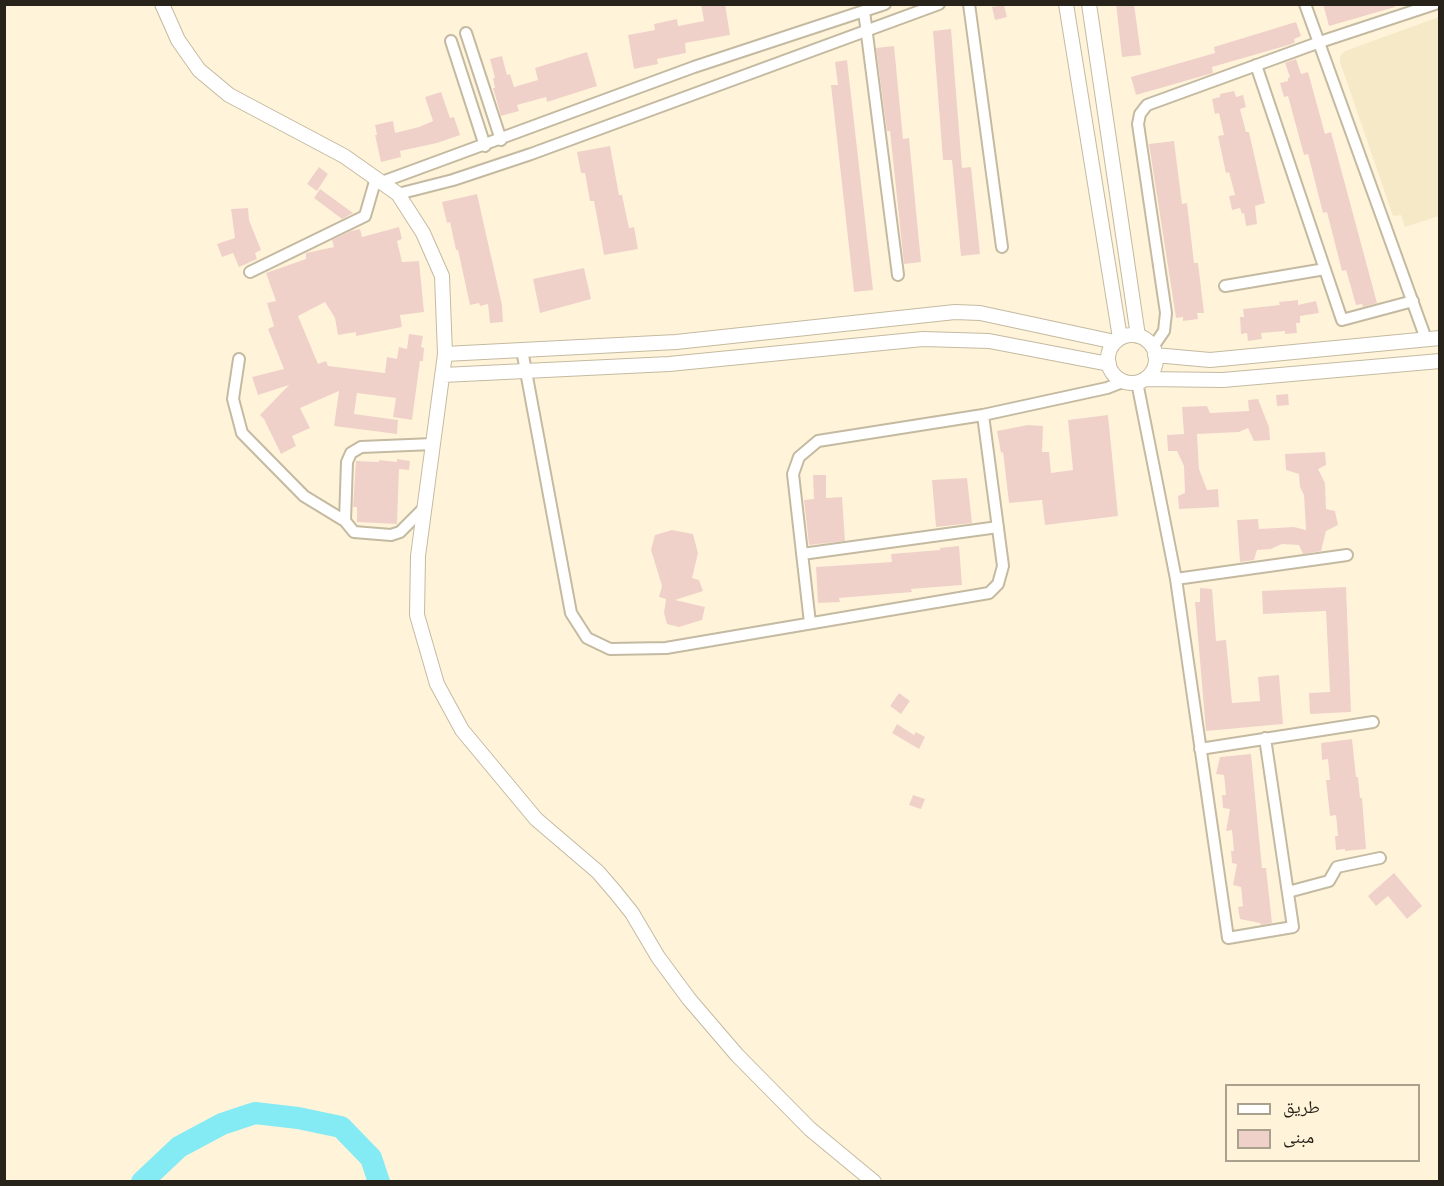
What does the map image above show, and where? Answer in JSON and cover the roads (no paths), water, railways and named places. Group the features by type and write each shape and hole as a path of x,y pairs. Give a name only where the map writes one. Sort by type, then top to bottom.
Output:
{"street":[{"path":"162,4 178,40 199,70 229,95 344,156 398,194 423,233 442,276 445,354 418,556 417,615 436,684 462,730 536,819 598,872 616,893 632,913 658,957 689,999 737,1054 810,1129 874,1182"},
{"path":"250,272 364,216 379,180 485,146 694,68 885,4"},
{"path":"398,194 453,180 531,154 939,4"},
{"path":"969,4 1002,247"},
{"path":"1066,4 1117,340"},
{"path":"1089,4 1138,336"},
{"path":"1154,351 1210,360 1433,339 1413,301 1305,4"},
{"path":"1154,351 1164,332 1166,313 1138,124 1140,114 1147,105 1320,42 1435,4"},
{"path":"864,11 898,275"},
{"path":"466,33 501,140"},
{"path":"451,41 485,146"},
{"path":"1256,65 1342,320 1413,301"},
{"path":"1225,286 1325,269"},
{"path":"445,354 676,342 955,312 980,313 1117,340"},
{"path":"1126,336 1138,336 1149,342 1154,351 1155,364 1151,372 1136,381 1114,375 1109,364 1109,352 1117,340 1126,336"},
{"path":"442,375 669,364 923,339 988,341 1109,364"},
{"path":"522,350 571,613 587,638 610,649 666,648 989,594 998,584 1003,566 983,415"},
{"path":"239,359 233,399 242,433 304,496 345,521 354,532 390,535 400,532 425,507"},
{"path":"810,624 793,474 799,457 818,441 983,415 1136,381 1223,380 1440,361"},
{"path":"1136,381 1176,579 1228,938 1293,927 1265,738"},
{"path":"345,521 347,462 351,453 361,447 433,444"},
{"path":"802,554 998,527"},
{"path":"1176,579 1347,555"},
{"path":"1200,749 1373,722"},
{"path":"1288,892 1329,881 1337,867 1380,858"}],"waterway":[{"path":"142,1182 179,1147 222,1124 255,1113 298,1118 341,1127 371,1158 379,1182"}]}
